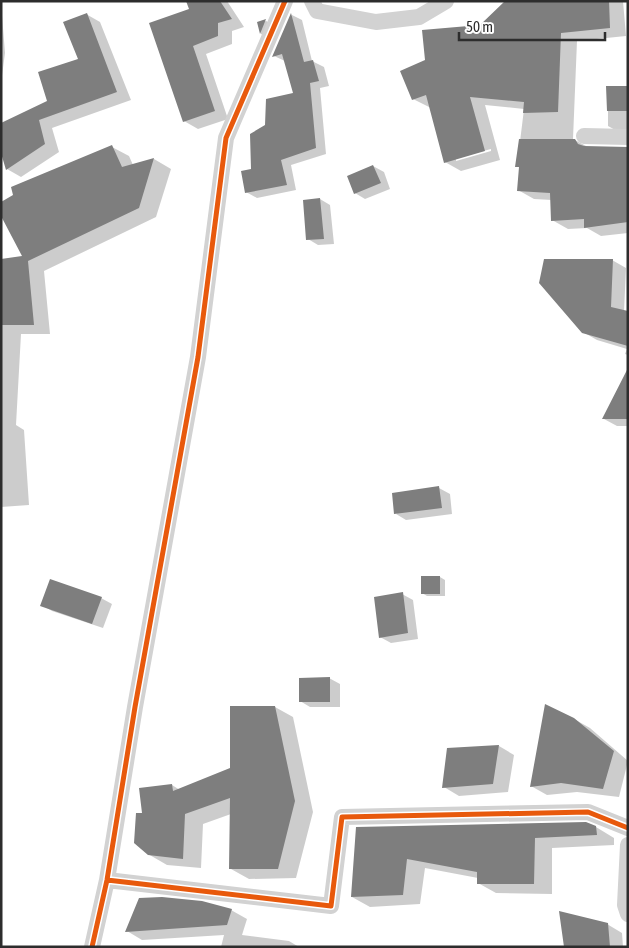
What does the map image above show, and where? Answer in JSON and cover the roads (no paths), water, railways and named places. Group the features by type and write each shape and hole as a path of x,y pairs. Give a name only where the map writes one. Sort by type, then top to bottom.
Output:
{"street":[{"path":"92,947 107,880 135,707 198,356 226,138 286,1"},
{"path":"312,1 317,12 376,22 419,18 446,1"},
{"path":"584,136 628,137"},
{"path":"107,880 331,906 342,817 588,812 628,828"},
{"path":"628,845 625,905 628,914"}]}
